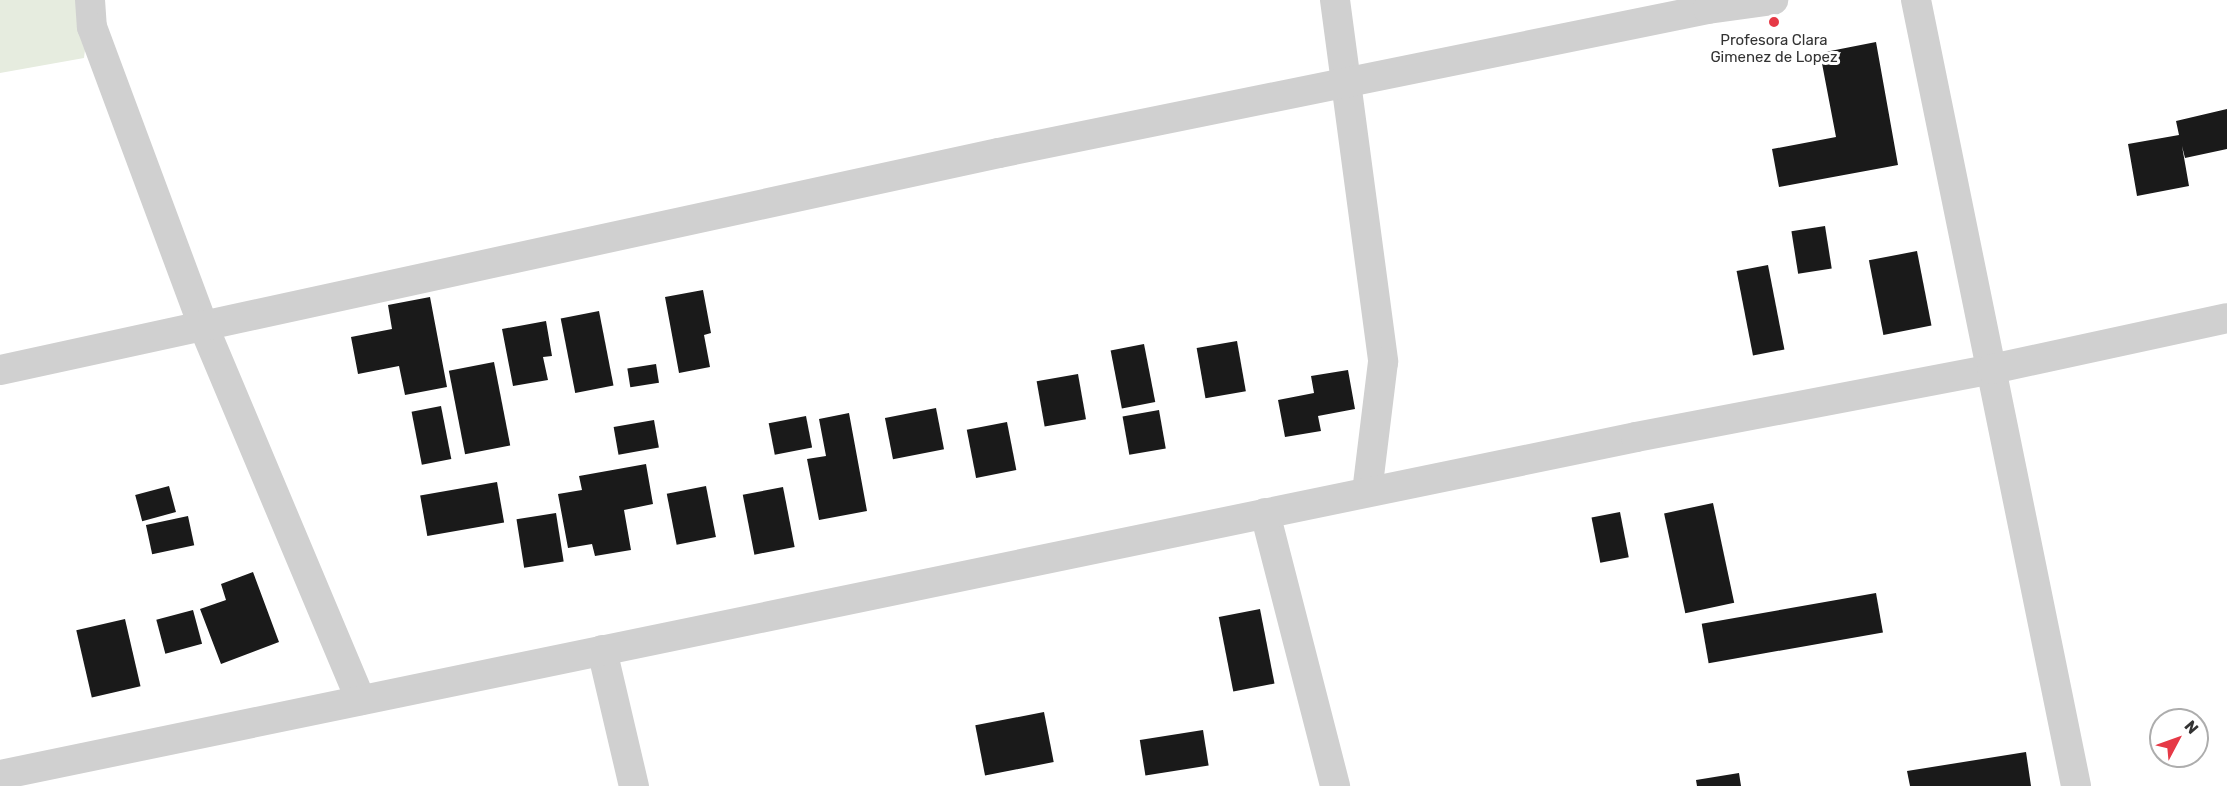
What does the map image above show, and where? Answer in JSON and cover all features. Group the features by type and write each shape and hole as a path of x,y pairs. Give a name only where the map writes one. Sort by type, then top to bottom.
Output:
{"street":[{"path":"90,0 92,27 203,325 361,700"},
{"path":"1335,0 1383,362 1367,492"},
{"path":"0,370 999,153 1708,9 1773,0"},
{"path":"1916,0 2076,786"},
{"path":"0,775 1636,437 1992,369 2227,318"},
{"path":"1265,513 1335,786"},
{"path":"602,650 634,786"}],"shaded area":[{"path":"0,0 91,0 84,58 0,73"}],"building":[{"path":"1876,42 1898,165 1779,187 1772,149 1836,137 1820,53"},
{"path":"2227,109 2227,149 2185,158 2182,146 2189,186 2137,196 2128,144 2179,135 2176,121"},
{"path":"1825,226 1832,268 1798,274 1791,231"},
{"path":"1917,251 1932,326 1883,335 1869,260"},
{"path":"1768,265 1784,349 1753,356 1737,271"},
{"path":"703,290 711,333 704,335 710,367 679,373 665,297"},
{"path":"430,297 447,387 405,395 399,366 358,374 351,337 392,329 388,305"},
{"path":"599,311 614,386 575,393 561,318"},
{"path":"546,321 552,356 543,357 548,380 513,386 502,329"},
{"path":"1237,341 1246,391 1205,398 1197,348"},
{"path":"1144,344 1155,402 1122,408 1111,350"},
{"path":"494,362 510,445 465,454 449,371"},
{"path":"656,364 659,383 630,387 627,369"},
{"path":"1348,370 1355,409 1318,416 1321,431 1285,437 1278,400 1314,393 1311,376"},
{"path":"1078,374 1086,419 1045,427 1037,381"},
{"path":"441,406 451,459 422,465 412,412"},
{"path":"936,408 944,449 893,459 885,418"},
{"path":"1159,410 1166,448 1129,455 1123,416"},
{"path":"849,413 867,511 819,520 807,459 826,456 819,419"},
{"path":"806,416 812,447 775,455 769,423"},
{"path":"654,420 659,448 618,455 614,427"},
{"path":"1007,422 1016,470 976,478 967,430"},
{"path":"646,464 653,504 624,510 631,550 595,556 592,544 568,548 558,494 582,490 579,476"},
{"path":"497,482 504,522 427,536 420,496"},
{"path":"169,486 176,512 142,521 135,495"},
{"path":"706,486 716,537 677,545 667,494"},
{"path":"783,487 795,547 754,555 743,495"},
{"path":"1713,503 1734,603 1685,613 1664,513"},
{"path":"1620,512 1629,557 1600,563 1592,518"},
{"path":"556,513 564,561 524,568 516,519"},
{"path":"188,516 194,545 152,554 146,525"},
{"path":"253,572 279,642 221,664 200,609 226,600 221,584"},
{"path":"1876,593 1883,632 1709,663 1702,624"},
{"path":"1260,609 1275,684 1233,692 1219,617"},
{"path":"193,610 202,644 165,654 156,620"},
{"path":"125,619 141,686 92,697 76,630"},
{"path":"1044,712 1054,762 985,775 975,725"},
{"path":"1203,730 1209,766 1145,776 1140,740"},
{"path":"2026,752 2031,786 1910,786 1907,771"},
{"path":"1739,773 1741,786 1697,786 1696,780"}],"place":[{"name":"Profesora Clara Gimenez de Lopez","path":"1774,22"}]}
